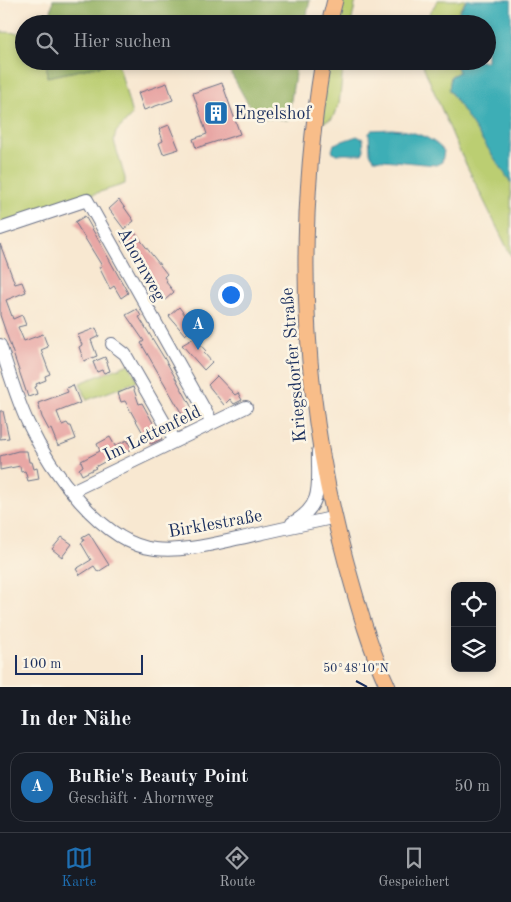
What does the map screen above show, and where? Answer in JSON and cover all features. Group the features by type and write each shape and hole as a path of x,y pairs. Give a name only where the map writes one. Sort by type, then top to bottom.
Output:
{"main road":[{"path":"331,15 335,0"},
{"name":"Kriegsdorfer Straße","path":"322,70 310,154 305,280 308,364 318,443 333,518 365,632 388,687"}],"street":[{"name":"Ahornweg","path":"0,229 87,200 212,423"},
{"name":"Birklestraße","path":"0,344 27,422 50,462 70,489 98,519 128,541 153,549 173,550 333,518"},
{"path":"112,344 125,354 175,441"},
{"name":"Im Lettenfeld","path":"70,489 246,407"},
{"name":"Birklestraße","path":"279,530 306,514 316,499 318,443"}],"green space":[{"path":"53,0 310,0 307,15 50,15"},
{"path":"339,0 356,0 353,15 336,15"},
{"path":"438,0 466,0 456,15 429,15"},
{"path":"0,32 15,33 15,70 47,70 47,77 80,70 120,70 132,115 116,132 114,141 125,184 0,224"},
{"path":"47,70 80,70 47,77"},
{"path":"229,70 296,70 288,120 255,116"},
{"path":"325,70 343,70 339,104 332,119 318,124"},
{"path":"425,70 458,70 459,72 451,76 449,90 511,183 511,256 459,150"},
{"path":"129,364 138,381 87,400 80,383"}],"water":[{"path":"467,0 511,0 511,183 449,90 451,76 459,72 458,70 496,70 496,15 457,15"},
{"path":"392,129 413,133 434,142 444,151 442,162 436,165 374,159 370,153 369,133 372,130"},
{"path":"357,136 363,139 364,150 362,154 336,154 332,151 334,144"}],"building":[{"path":"167,83 173,100 144,110 138,93"},
{"name":"Engelshof","path":"222,83 240,134 196,148 193,139 207,134 193,93"},
{"path":"169,125 179,149 163,154 159,143 163,141 159,129"},
{"path":"119,200 134,221 124,229 109,209"},
{"path":"85,216 128,293 121,298 114,286 110,289 99,267 102,266 75,222"},
{"path":"135,233 167,274 164,277 174,292 165,300 139,271 147,267 121,241"},
{"path":"0,244 15,284 22,282 26,292 6,300 13,319 22,315 26,325 18,327 24,341 43,334 48,347 41,350 50,374 45,376 46,380 36,384 37,394 28,397 0,315"},
{"path":"179,307 194,327 185,335 169,316"},
{"path":"137,309 141,316 139,317 196,415 186,421 141,343 144,341 126,315"},
{"path":"96,328 99,336 91,340 97,356 84,361 79,347 82,345 78,335"},
{"path":"194,338 206,351 204,353 212,362 204,370 182,345"},
{"path":"105,357 110,371 104,373 102,370 97,372 93,362"},
{"path":"217,376 235,395 238,393 242,400 234,404 230,399 224,405 208,385"},
{"path":"73,385 80,403 57,412 62,425 67,423 71,426 76,439 58,446 51,429 49,430 42,417 38,403 68,392 66,388"},
{"path":"133,387 139,404 142,403 162,439 151,444 148,442 125,401 121,402 118,393"},
{"path":"0,411 3,411 9,438 0,439"},
{"path":"110,437 115,446 127,440 132,449 105,460 96,468 82,475 79,469 83,466 81,461 100,451 97,444"},
{"path":"18,451 27,451 29,462 32,462 34,469 37,468 39,479 28,481 25,471 21,472 20,466 0,470 0,456"},
{"path":"89,533 109,565 98,572 94,566 80,575 76,569 91,560 81,543 84,541 82,537"},
{"path":"62,537 72,544 62,557 52,549"}],"place":[{"name":"Engelshof","path":"216,113"},
{"name":"BuRie's Beauty Point","path":"198,350"}]}
